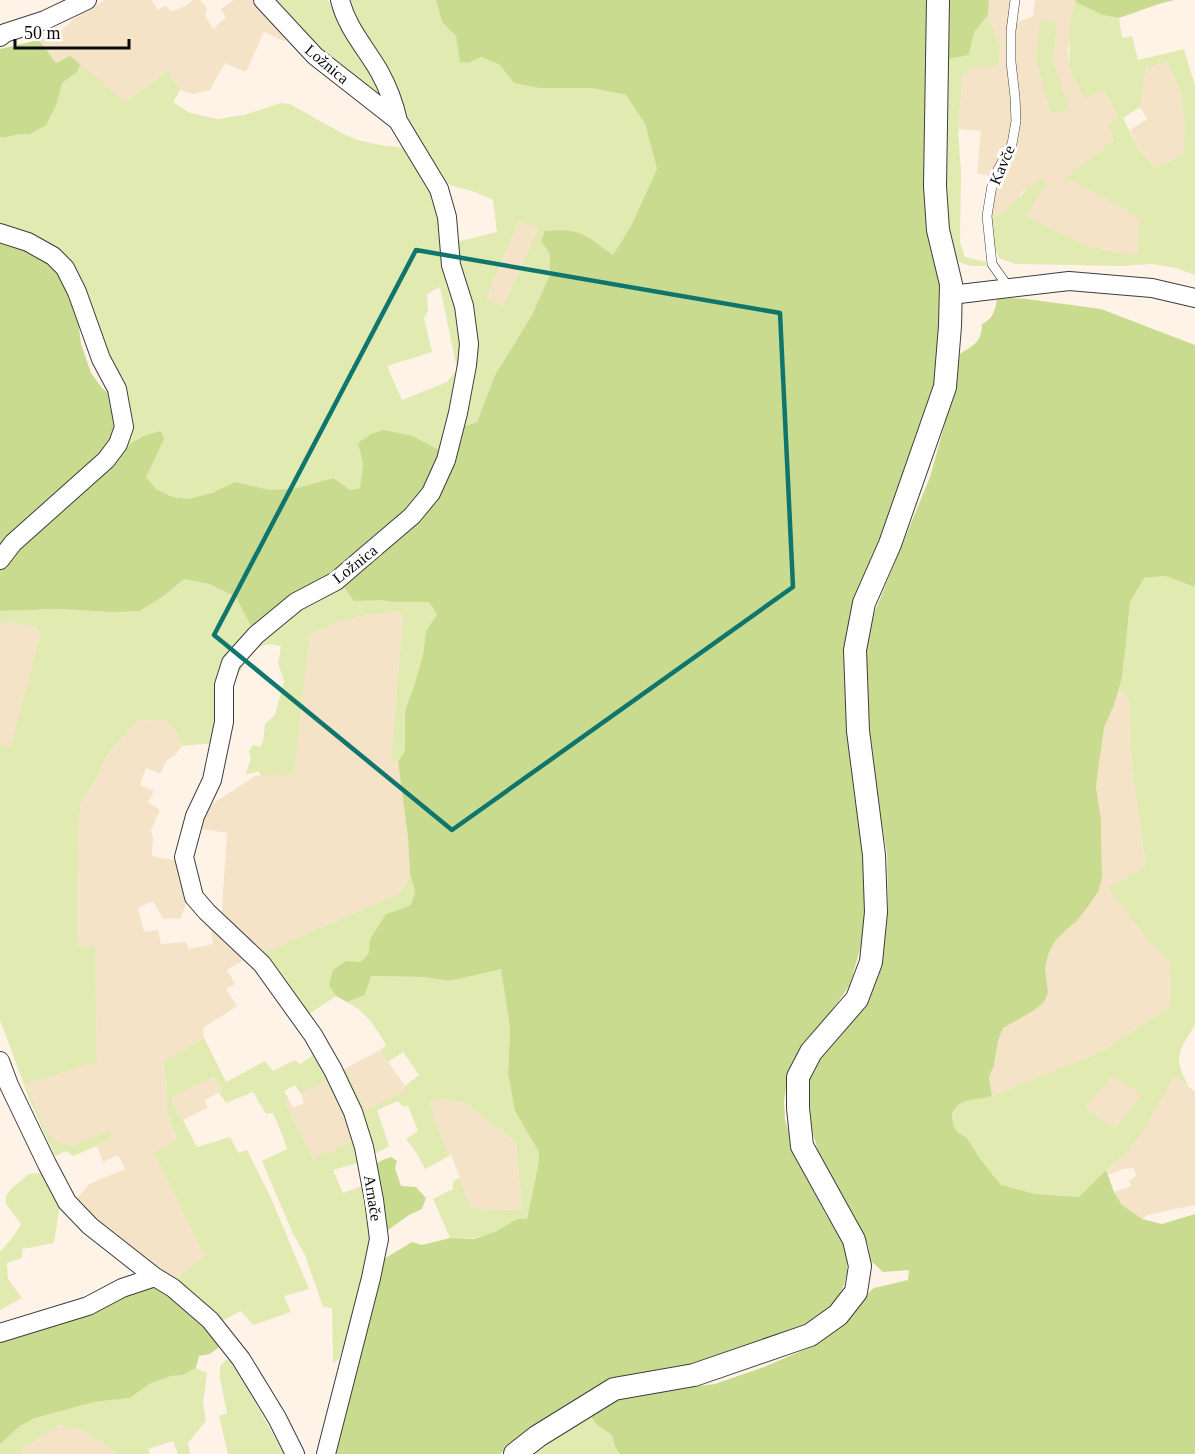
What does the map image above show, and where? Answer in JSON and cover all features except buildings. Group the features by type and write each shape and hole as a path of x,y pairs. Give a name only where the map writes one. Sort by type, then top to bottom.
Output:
{"street":[{"path":"0,37 5,33 45,20 87,0"},
{"name":"Ložnica","path":"262,0 315,56 398,121"},
{"name":"Ložnica","path":"262,964 194,897 184,857 195,816 212,780 224,722 224,685 231,663 256,635 296,602 336,581 412,516 431,493 446,460 458,413 469,344 464,306 452,265 447,217 439,189 398,121 393,98 379,71 351,28 340,0"},
{"path":"515,1454 538,1436 614,1389 694,1375 810,1335 838,1315 856,1292 860,1266 854,1240 802,1146 798,1077 811,1052 858,999 871,962 876,912 874,855 858,731 855,650 864,603 890,544 945,387 951,284 938,230 935,186 938,0"},
{"path":"0,233 28,242 53,256 66,268 101,360 117,389 124,427 117,444 106,460 13,543 0,560"},
{"path":"951,295 1069,281 1152,288 1195,298"},
{"name":"Arnače","path":"262,964 313,1035 353,1112 364,1148 374,1200 379,1239 326,1454"},
{"path":"0,1061 42,1154 67,1202 90,1226 173,1288 210,1320 241,1359 277,1418 295,1454"},
{"path":"0,1333 88,1306 122,1288 156,1277"}],"lane":[{"name":"Kavče","path":"1009,288 992,264 987,216 993,179 1012,144 1016,121 1011,62 1011,31 1015,0"}],"highlighted area":[{"path":"416,250 780,313 793,587 452,830 214,635"}],"shaded area":[{"path":"105,0 152,0 158,10 164,6 168,7 170,12 193,0 200,0 207,8 205,16 213,29 226,17 221,9 234,0 256,0 291,38 284,41 264,32 246,72 225,63 210,90 193,94 180,90 166,71 125,102 56,63 39,40 62,30 76,17"},
{"path":"989,0 1011,0 1012,132 991,178 977,174 981,131 958,129 963,75 973,67 998,65 1000,47 988,15"},
{"path":"1035,0 1076,0 1068,49 1069,66 1084,100 1105,90 1118,117 1115,141 1065,178 1089,189 1141,220 1137,255 1119,254 1086,245 1059,234 1025,215 1048,186 1023,191 1014,203 1000,215 992,214 993,198 1020,132 1020,95 1014,72 1013,48 1016,23 1033,16","holes":["1057,23 1053,62 1043,85 1036,62"]},
{"path":"1168,62 1181,94 1185,126 1183,155 1155,168 1139,150 1130,130 1147,119 1140,107 1146,68"},
{"path":"519,221 538,226 504,305 487,298"},
{"path":"398,611 403,618 391,759 398,762 408,838 410,874 405,886 398,894 258,955 221,922 227,833 197,828 203,810 255,776 294,773 310,634 356,617"},
{"path":"0,621 36,627 42,633 11,747 0,747"},
{"path":"1119,688 1129,699 1132,771 1146,867 1135,872 1148,939 1170,962 1171,1006 1103,1051 992,1096 989,1078 1003,1027 1033,1011 1048,992 1045,969 1048,955 1055,941 1076,922 1102,877 1101,820 1096,786 1104,728"},
{"path":"137,720 166,721 175,730 182,746 175,755 167,760 160,774 146,768 140,785 154,791 148,802 160,810 151,830 152,856 177,861 186,902 181,918 163,919 153,901 138,908 144,932 158,930 161,944 186,942 189,949 213,944 210,924 249,957 227,970 235,984 226,989 237,1006 203,1028 204,1038 163,1062 167,1085 167,1112 177,1141 154,1153 205,1256 173,1281 123,1247 75,1201 89,1184 125,1169 118,1155 103,1162 97,1146 112,1138 109,1132 71,1146 54,1140 46,1130 26,1084 97,1064 95,947 77,946 78,830 81,802 98,776 106,757"},
{"path":"380,1050 405,1086 405,1091 365,1110 346,1068"},
{"path":"1113,1075 1143,1096 1115,1128 1084,1108"},
{"path":"1174,1075 1195,1092 1195,1205 1147,1215 1142,1220 1122,1205 1114,1192 1131,1186 1129,1181 1136,1176 1134,1168 1123,1169 1108,1175 1106,1170 1126,1153"},
{"path":"216,1077 222,1091 205,1100 207,1108 183,1120 174,1107 172,1097"},
{"path":"332,1077 358,1139 313,1160 285,1102 289,1100 293,1108 304,1103 301,1094"},
{"path":"438,1098 463,1102 516,1142 522,1210 471,1209 429,1103"},
{"path":"60,1425 83,1431 118,1454 22,1454 22,1449"}],"green space":[{"path":"267,0 328,0 341,28 376,77 392,108 344,75"},
{"path":"344,0 436,0 442,22 456,36 460,62 468,63 480,57 500,65 514,83 539,88 591,88 626,95 645,124 657,169 631,226 613,255 582,234 567,231 545,232 541,241 550,254 550,274 532,315 495,375 477,422 460,428 467,388 452,243 497,232 493,200 439,179","holes":["519,221 538,227 504,305 491,301 487,297"]},
{"path":"436,0 930,0 944,289 936,387 912,460 860,592 845,641 849,730 866,866 868,904 861,945 850,985 789,1070 784,1101 785,1120 796,1155 825,1213 842,1240 847,1257 847,1273 838,1298 821,1318 799,1329 687,1366 621,1378 599,1385 523,1435 500,1454 332,1454 379,1262 412,1242 422,1245 450,1238 474,1239 497,1231 517,1219 527,1219 539,1161 539,1152 515,1111 508,1074 510,1028 501,969 449,981 424,977 371,976 365,995 347,1002 336,996 329,985 333,970 346,961 361,962 369,953 370,939 386,914 411,905 415,891 410,874 408,838 398,762 405,751 405,711 423,655 426,631 437,615 429,602 354,601 342,584 413,522 460,428 477,422 495,375 532,315 550,274 550,254 541,241 545,231 557,230 582,234 613,255 631,226 657,169 645,124 626,95 591,88 539,88 514,83 500,65 481,57 468,63 460,62 456,36 442,22"},
{"path":"948,0 989,0 988,15 974,32 969,55 948,59"},
{"path":"1076,0 1175,0 1119,18 1103,15 1075,2"},
{"path":"1075,2 1103,15 1119,18 1122,38 1132,36 1138,60 1184,49 1195,86 1195,275 1176,268 1152,264 1123,266 1016,264 999,258 991,237 992,214 1000,215 1041,179 1048,186 1041,192 1026,215 1093,247 1137,255 1140,220 1103,197 1064,178 1114,141 1109,124 1118,117 1105,90 1084,100 1069,66 1070,25","holes":["1168,62 1181,94 1185,126 1183,155 1155,168 1139,150 1123,118 1140,107 1146,68"]},
{"path":"988,15 1000,47 998,66 973,67 963,75 958,129 961,172 960,242 965,257 986,262 986,266 970,266 959,262 954,253 944,215 948,59 969,55 974,32"},
{"path":"1040,21 1057,23 1053,62 1069,108 1052,115 1036,62"},
{"path":"39,40 56,63 70,56 80,64 77,72 62,83 57,103 46,125 30,134 2,138 0,137 0,49"},
{"path":"80,64 125,102 167,71 180,90 173,102 190,113 218,119 244,115 281,103 290,104 343,134 358,140 408,150 417,157 439,214 461,318 462,361 441,451 413,436 358,443 363,464 360,488 350,490 333,478 297,488 271,490 235,482 212,493 188,499 173,497 156,489 146,477 153,461 140,437 127,447 131,419 76,276 0,225 0,137 30,134 57,103 62,83 77,72","holes":["440,287 457,369 447,382 402,400 387,366 432,352 424,318 428,312 427,294"]},
{"path":"0,239 45,261 58,274 76,304 81,344 91,373 109,394 117,420 106,453 0,549"},
{"path":"997,297 1101,309 1195,345 1195,587 1165,576 1144,578 1130,602 1122,678 1104,728 1096,786 1101,820 1102,877 1098,892 1076,922 1055,941 1048,955 1045,969 1048,992 1044,1002 1003,1028 989,1078 992,1096 965,1101 952,1113 953,1124 957,1132 967,1138 1001,1185 1035,1194 1079,1197 1106,1170 1114,1192 1122,1205 1142,1219 1162,1224 1195,1214 1195,1454 620,1454 615,1447 612,1435 597,1425 590,1415 607,1404 655,1391 715,1384 764,1367 813,1346 833,1333 851,1317 865,1296 874,1288 908,1280 909,1270 883,1272 871,1261 868,1244 818,1151 811,1127 808,1096 810,1079 817,1063 867,1003 879,971 885,941 888,910 887,853 868,727 865,660 867,639 875,611 930,477 955,387 960,354 979,339 982,324 993,313"},
{"path":"383,430 413,436 441,451 435,474 415,505 376,541 254,632 236,597 209,584 184,579 165,595 139,611 59,609 0,611 0,569 27,539 117,459 131,443 141,437 161,431 164,439 146,477 156,489 173,497 188,499 212,493 235,482 271,490 297,488 333,478 350,490 360,488 363,464 358,443 371,434"},
{"path":"1165,576 1195,587 1195,1025 1182,1048 1179,1061 1189,1086 1174,1076 1140,1135 1126,1153 1079,1197 1035,1194 1001,1185 967,1138 957,1132 953,1124 952,1113 955,1108 968,1099 992,1096 1103,1051 1171,1006 1170,962 1148,939 1108,888 1146,866 1132,771 1129,699 1119,688 1122,678 1129,602 1144,578","holes":["1113,1076 1142,1096 1115,1128 1084,1108"]},
{"path":"184,579 209,584 236,597 254,632 237,644 213,743 182,746 175,730 166,721 137,720 106,757 98,776 81,802 78,830 77,946 95,946 97,1064 26,1084 46,1130 54,1140 71,1146 109,1131 112,1138 73,1156 66,1151 55,1156 30,1101 0,1020 0,747 11,746 41,634 36,627 0,621 0,611 59,609 110,612 165,595"},
{"path":"342,584 381,600 429,602 437,615 426,631 423,655 405,711 405,751 398,762 391,759 403,618 398,611 356,617 310,634 294,774 261,776 259,771 245,775 251,759 249,751 253,745 260,747 263,742 265,724 275,715 284,681 278,663 281,646 261,647 248,659 236,679 232,679 232,674 291,611"},
{"path":"410,874 415,891 411,905 386,914 370,939 370,953 329,985 336,996 305,1017 258,955 398,894 405,886"},
{"path":"501,968 510,1028 508,1074 515,1111 539,1152 539,1161 527,1219 514,1221 497,1231 479,1237 450,1238 433,1199 453,1189 453,1181 460,1178 471,1209 522,1210 516,1142 463,1102 438,1098 429,1103 448,1154 451,1155 425,1169 406,1139 418,1131 408,1106 402,1106 398,1101 377,1110 389,1146 371,1156 339,1071 346,1068 365,1110 405,1091 405,1086 419,1075 403,1052 388,1062 380,1050 386,1045 370,1020 347,1002 365,995 370,976 424,977 449,981"},
{"path":"204,1038 226,1082 265,1061 273,1071 295,1060 300,1064 316,1053 332,1077 301,1094 295,1085 284,1091 289,1100 285,1102 313,1159 358,1139 364,1161 333,1170 343,1193 368,1184 369,1255 355,1312 339,1359 333,1363 332,1308 323,1307 305,1255 293,1234 262,1161 287,1149 282,1134 273,1113 266,1114 253,1092 226,1103 219,1093 222,1091 215,1077 172,1097 174,1107 197,1147 230,1137 238,1153 247,1150 271,1198 309,1289 284,1296 291,1312 253,1325 241,1311 218,1323 173,1281 205,1256 154,1153 177,1140 167,1112 167,1085 163,1062"},
{"path":"391,1157 397,1161 395,1168 401,1186 416,1187 426,1198 422,1209 388,1230 381,1229 374,1166"},
{"path":"41,1173 48,1177 61,1196 54,1243 22,1249 22,1258 7,1263 8,1279 22,1298 0,1310 0,1252 21,1224 6,1204 6,1196 29,1174"},
{"path":"153,1281 175,1293 219,1341 218,1348 210,1354 199,1356 196,1368 183,1375 171,1376 151,1383 130,1398 94,1402 35,1418 20,1426 0,1444 0,1340"},
{"path":"226,1360 232,1361 284,1454 228,1454 219,1416 227,1413 220,1379 220,1366"},
{"path":"196,1368 207,1373 203,1403 206,1421 188,1443 190,1454 178,1454 173,1441 148,1449 150,1454 118,1454 83,1431 60,1425 22,1449 22,1454 0,1454 0,1444 20,1426 35,1418 94,1402 130,1398 151,1383 171,1376 183,1375"},
{"path":"590,1415 597,1425 612,1435 615,1447 620,1454 533,1454"}]}
